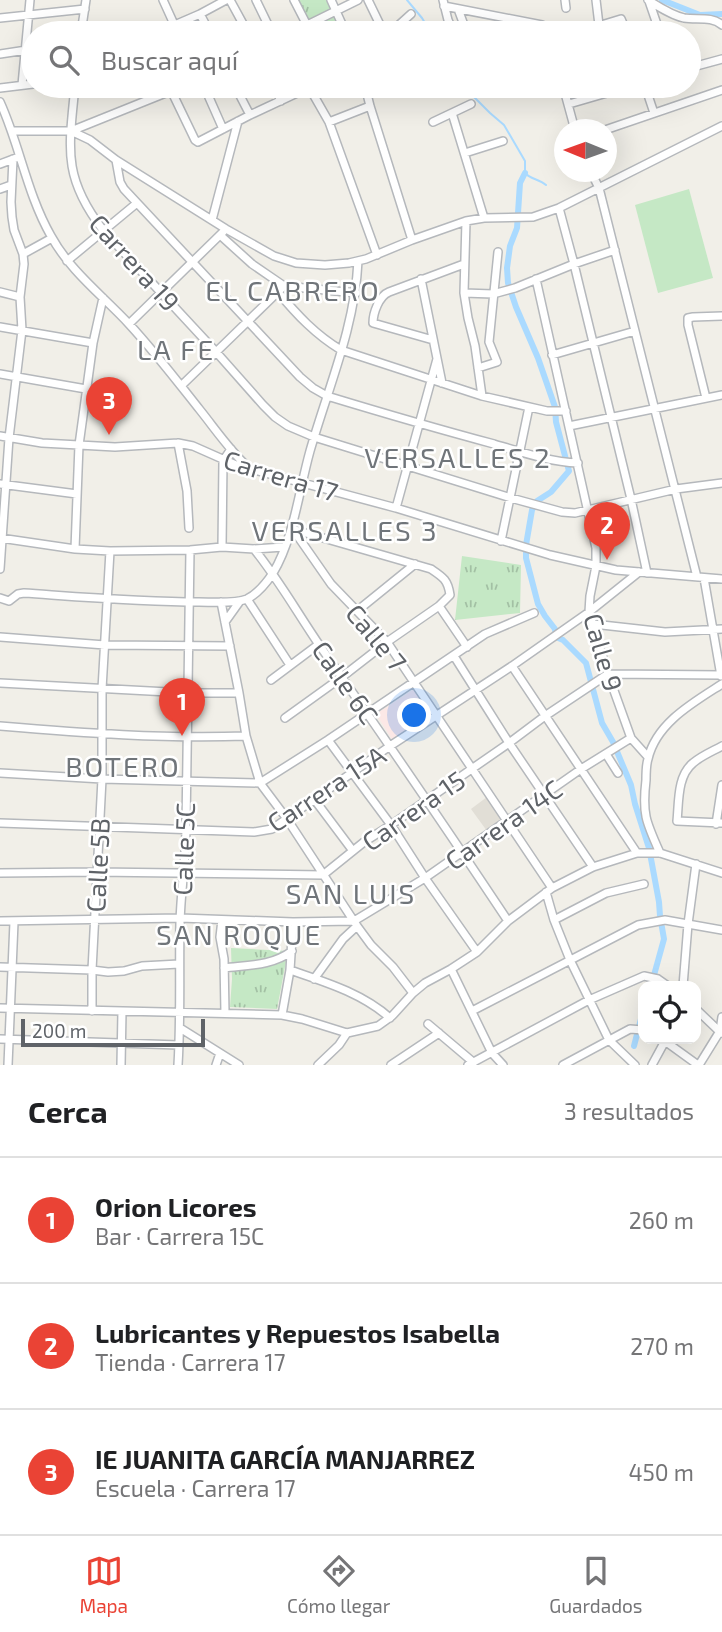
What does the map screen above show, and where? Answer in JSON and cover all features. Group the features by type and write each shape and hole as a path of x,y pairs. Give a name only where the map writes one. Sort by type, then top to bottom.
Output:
{"street":[{"path":"28,21 30,0"},
{"path":"163,0 172,21"},
{"path":"189,21 228,0 241,21"},
{"path":"256,0 266,21"},
{"path":"294,0 305,21"},
{"path":"331,0 341,21"},
{"path":"321,21 358,0"},
{"path":"368,0 378,21"},
{"path":"596,0 599,21"},
{"path":"649,1 684,18 715,20 721,24"},
{"path":"649,1 656,21"},
{"path":"443,3 458,9 521,21"},
{"path":"443,3 450,21"},
{"path":"0,18 85,4"},
{"path":"458,9 462,21"},
{"path":"200,14 204,21"},
{"path":"403,21 411,14"},
{"path":"0,54 21,51"},
{"path":"701,65 722,59"},
{"path":"0,88 21,85"},
{"path":"701,97 722,90"},
{"name":"Carrera 19","path":"74,98 71,159 77,187 87,208 103,230 275,417 314,437 562,512 575,513 676,489 722,483"},
{"path":"13,131 71,131 149,98"},
{"path":"174,98 198,142 284,98"},
{"path":"209,98 223,129"},
{"path":"241,98 250,115"},
{"path":"317,98 329,122 377,255"},
{"path":"368,98 412,240"},
{"path":"567,98 572,119"},
{"path":"569,104 590,98"},
{"path":"649,98 654,113"},
{"path":"617,126 698,98"},
{"path":"0,102 13,131 17,158 37,208 67,261 129,324 249,468"},
{"path":"433,122 471,104"},
{"path":"329,122 370,106"},
{"path":"453,113 484,218"},
{"path":"212,220 238,121"},
{"path":"223,232 242,238 274,256 296,263 325,265 358,261 466,221 539,216 722,126"},
{"path":"71,131 90,140 116,160 212,220 235,248 281,289 295,313 323,340 341,351 482,396 547,411 566,411"},
{"path":"465,153 503,141"},
{"path":"0,164 17,158"},
{"path":"0,569 3,484 23,330 20,298 24,273 23,254 12,217 11,186 17,158"},
{"path":"116,160 120,182 137,203 313,388 327,396 419,424 520,452 575,463"},
{"path":"596,182 654,409 701,578 722,679"},
{"path":"0,189 11,186"},
{"path":"67,261 137,203"},
{"path":"559,208 631,499 643,573"},
{"path":"466,221 464,293 482,396"},
{"path":"129,324 223,232"},
{"path":"23,254 52,238"},
{"path":"235,248 242,238"},
{"path":"464,293 493,294 512,289 615,250"},
{"path":"478,368 497,362 489,342 498,252"},
{"path":"225,622 273,572 292,528 314,437 350,324 358,261"},
{"path":"433,340 373,323 372,319 384,294 464,264"},
{"path":"421,279 442,383"},
{"name":"Calle 9","path":"536,279 596,548 589,612 631,738 648,757"},
{"path":"181,386 281,289 356,293"},
{"path":"0,292 20,298"},
{"path":"75,549 79,445 93,343 103,298"},
{"path":"706,398 688,318 722,316"},
{"path":"0,327 93,343"},
{"path":"552,355 635,331"},
{"path":"475,346 489,342"},
{"path":"396,509 437,359"},
{"path":"0,374 86,389"},
{"path":"569,425 722,395"},
{"path":"501,541 529,407"},
{"name":"Carrera 17","path":"0,436 42,443 116,447 177,443 193,446 223,461 531,550 596,566 643,573 722,579"},
{"path":"177,443 187,491 189,528"},
{"path":"222,547 223,461 231,449"},
{"path":"3,484 77,494"},
{"path":"285,718 439,606 450,595 444,577 431,569 292,528"},
{"name":"Calle 7","path":"292,528 331,584 387,642 507,821 549,890 554,920 570,960 609,1040 635,1065"},
{"path":"1,538 75,549 110,551 284,547"},
{"name":"Calle 6C","path":"254,549 273,572 319,644 508,920"},
{"name":"Calle 5C","path":"178,1065 181,1011 180,918 186,829 190,550"},
{"name":"Calle 5B","path":"92,1011 102,779 102,689 110,551"},
{"path":"357,611 415,564"},
{"name":"Carrera 15A","path":"0,823 254,832 272,829 390,746 512,666 643,573"},
{"path":"0,598 9,601 24,593 189,602 244,600"},
{"path":"244,600 290,665"},
{"path":"220,602 246,736 260,783 355,924 413,993"},
{"path":"439,606 467,647"},
{"path":"0,772 102,779 260,783 485,634 534,613"},
{"path":"593,624 665,632 722,629"},
{"path":"0,637 105,645 230,646"},
{"path":"271,680 319,644"},
{"path":"454,656 593,867"},
{"path":"512,666 581,769 648,853"},
{"path":"608,674 722,679"},
{"name":"Carrera 15","path":"323,875 364,842 608,674"},
{"path":"648,853 644,809 648,757 657,738 673,719 722,679"},
{"path":"0,683 187,693 239,693"},
{"path":"0,726 102,735 187,738 246,736"},
{"name":"Carrera 14C","path":"355,924 463,853 581,769 631,738"},
{"path":"328,740 391,825 477,951"},
{"path":"722,746 694,762 686,770 681,782 677,821 719,824 722,785"},
{"path":"612,750 618,773"},
{"path":"314,799 354,851"},
{"path":"0,1007 282,1015 347,1033 378,1026 390,1018 425,983 477,951 508,920 549,890 593,867 648,853 722,873"},
{"path":"683,981 696,864"},
{"path":"0,873 323,875"},
{"path":"554,920 606,893 644,884"},
{"path":"0,921 180,918 355,924"},
{"path":"222,920 220,937 225,1013"},
{"path":"471,1011 638,925 661,920 722,930"},
{"path":"8,1065 14,922"},
{"path":"282,1015 290,970 293,922"},
{"path":"314,979 355,924"},
{"path":"224,968 271,963 292,951"},
{"path":"0,967 108,972 142,966 179,964"},
{"path":"451,969 492,1052 503,1065"},
{"path":"290,970 373,1004 390,1018"},
{"path":"428,1024 471,1064 589,1000 644,976 661,981"},
{"path":"121,1065 122,1011"},
{"path":"701,1014 721,1032"},
{"path":"669,1044 698,1065 721,1032 722,1017"},
{"path":"180,1028 239,1065"},
{"path":"563,1065 631,1029 638,1030"},
{"path":"318,1065 339,1045 347,1033"},
{"path":"391,1065 439,1033"},
{"path":"0,1039 179,1045"},
{"path":"652,1065 661,1044"},
{"path":"216,1065 220,1053"}],"shaded area":[{"path":"414,689 430,716 393,741 376,714"},
{"path":"487,797 502,820 487,831 471,809"}],"green space":[{"path":"294,0 331,0 341,21 305,21"},
{"path":"689,189 713,278 658,293 635,205"},
{"path":"462,556 521,565 520,613 455,620"},
{"path":"231,948 288,951 277,1009 230,1007"}],"waterway":[{"path":"407,0 424,21"},
{"path":"662,0 700,15 722,14"},
{"path":"475,98 504,125 525,161 525,173 546,185"},
{"path":"525,173 520,183 517,228 510,246 508,283 555,407 556,422 569,471 551,492 537,501 532,510 526,558 538,604 555,629 556,637 563,640 586,663 602,723 631,785 649,848 664,939 652,981"},
{"path":"634,1046 638,1030"}],"place":[{"name":"IE JUANITA GARCÍA MANJARREZ","path":"109,435"},
{"name":"Lubricantes y Repuestos Isabella","path":"607,560"},
{"name":"Orion Licores","path":"182,736"}],"district":[{"name":"EL CABRERO","path":"293,290"},
{"name":"LA FE","path":"176,349"},
{"name":"VERSALLES 2","path":"458,457"},
{"name":"VERSALLES 3","path":"345,530"},
{"name":"BOTERO","path":"123,766"},
{"name":"SAN LUIS","path":"351,893"},
{"name":"SAN ROQUE","path":"239,934"}]}
